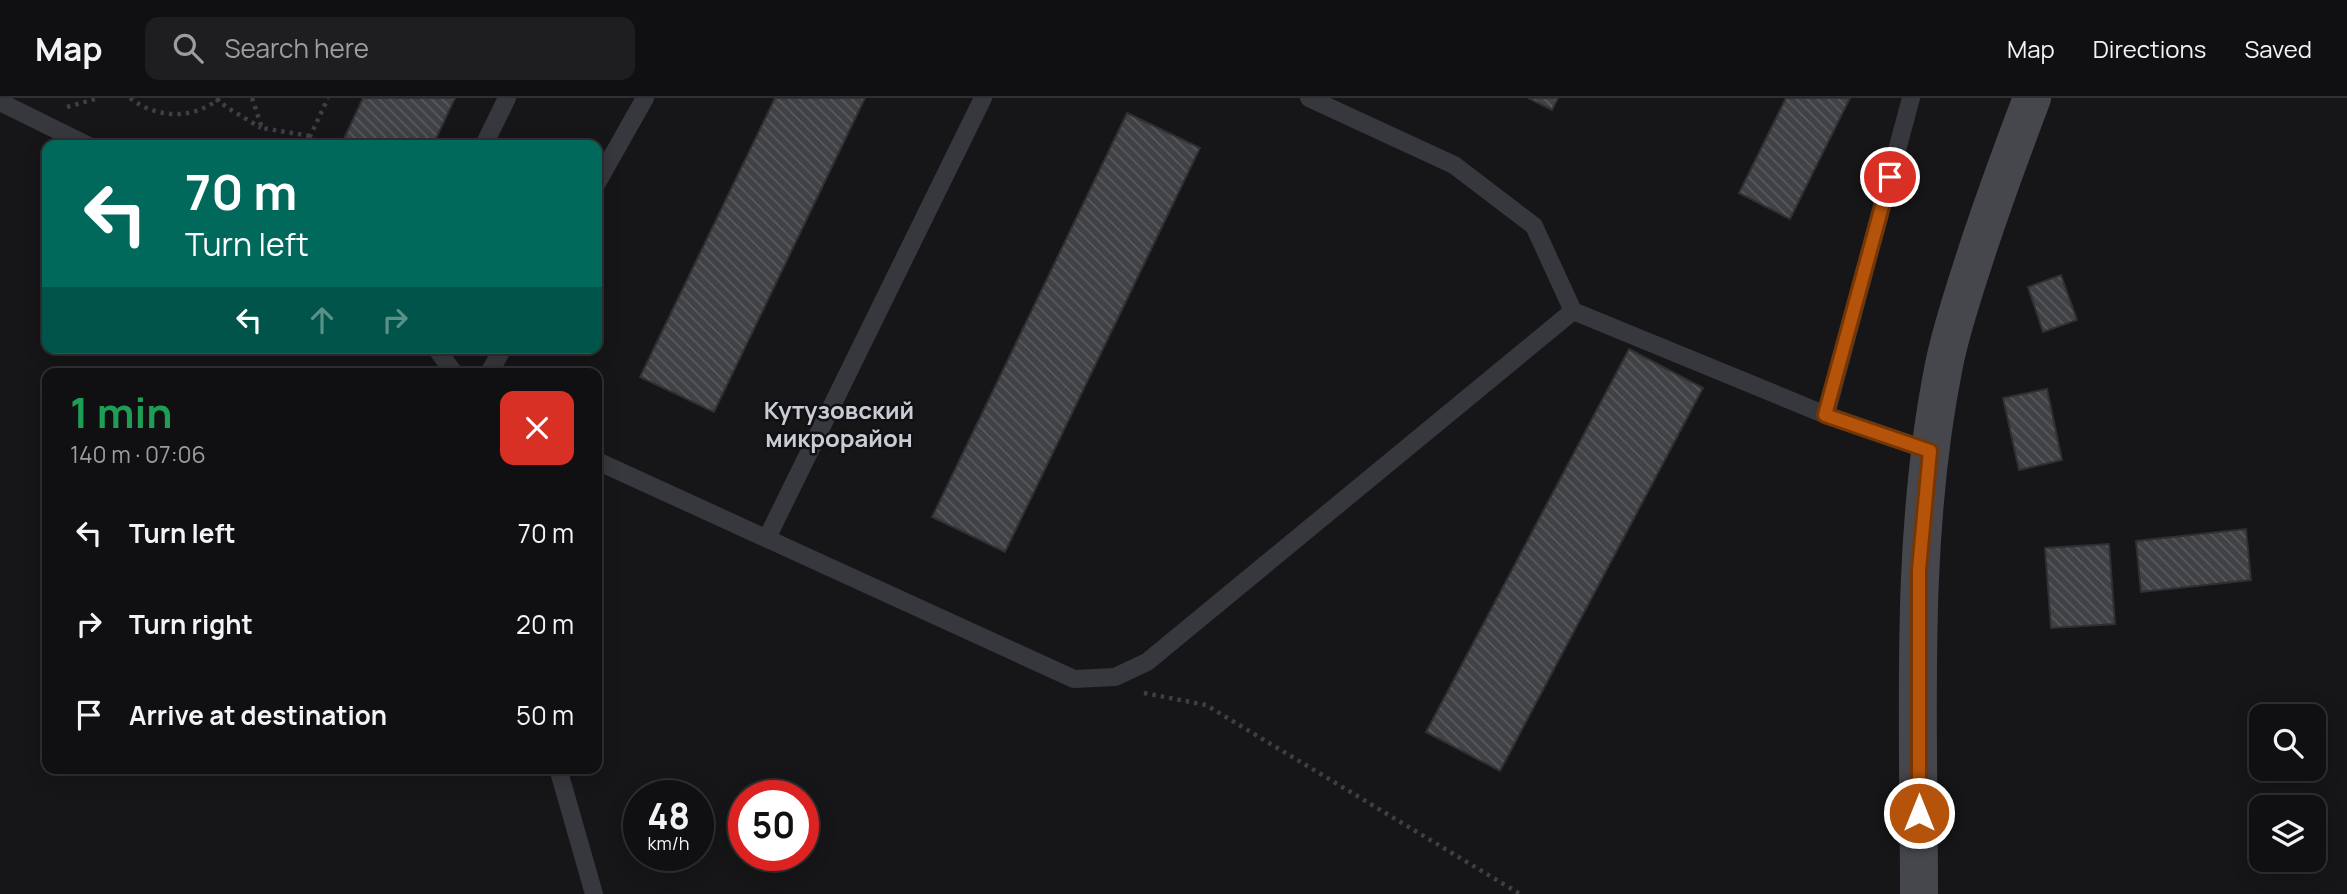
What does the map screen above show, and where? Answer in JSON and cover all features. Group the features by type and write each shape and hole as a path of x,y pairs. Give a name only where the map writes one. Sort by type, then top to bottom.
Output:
{"main road":[{"path":"1919,894 1919,569 1930,451 1944,363 1965,288 2007,162 2032,98"}],"lane":[{"path":"486,140 507,98"},
{"path":"602,174 645,98"},
{"path":"767,538 983,98"},
{"path":"1309,98 1454,165 1534,226 1573,311 1825,415 1930,451"},
{"path":"1825,415 1911,98"},
{"path":"0,102 77,140"},
{"path":"602,463 1074,678 1115,677 1147,662 1573,311"},
{"path":"560,774 594,894"}],"path":[{"path":"130,98 152,110 174,115 197,111 217,99 262,128 310,136"},
{"path":"252,98 262,128"},
{"path":"308,140 328,98"},
{"path":"1140,692 1206,705 1520,894"}],"building":[{"path":"363,98 455,98 435,140 343,140"},
{"path":"775,98 865,98 714,412 640,377"},
{"path":"1528,98 1558,98 1552,110"},
{"path":"1786,98 1850,98 1790,219 1739,193"},
{"path":"1127,113 1200,148 1005,552 932,517"},
{"path":"2061,275 2077,320 2043,332 2028,287"},
{"path":"1629,349 1703,388 1500,771 1426,732"},
{"path":"2047,389 2062,460 2019,470 2003,398"},
{"path":"2246,529 2251,580 2141,592 2136,541"},
{"path":"2109,544 2115,624 2051,628 2045,548"}],"district":[{"name":"Кутузовский микрорайон","path":"839,423"}],"route":[{"path":"1890,177 1825,415 1930,451 1919,569 1919,813"}]}
